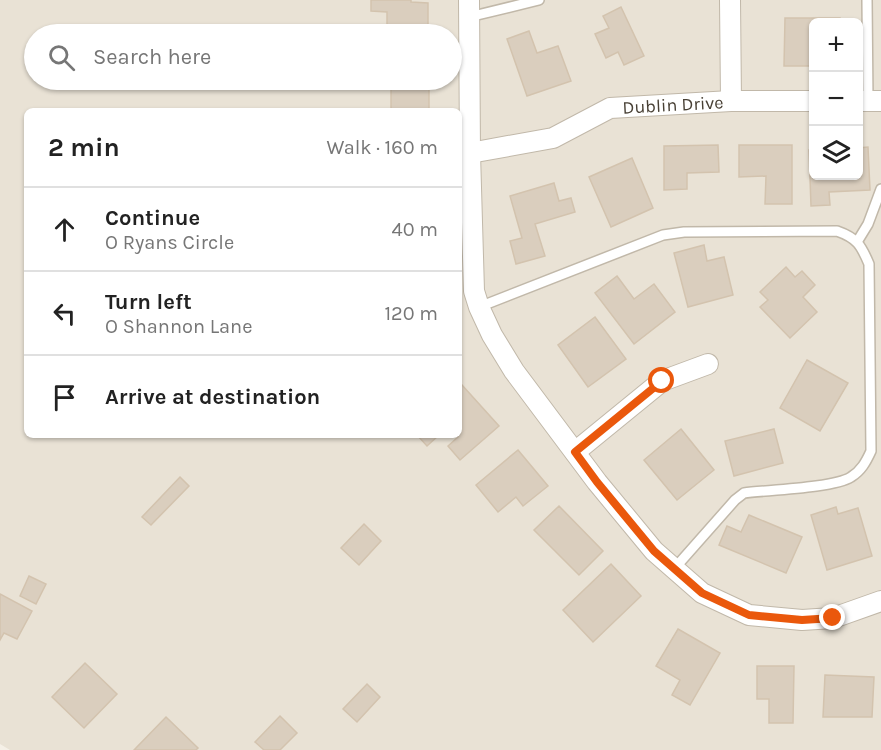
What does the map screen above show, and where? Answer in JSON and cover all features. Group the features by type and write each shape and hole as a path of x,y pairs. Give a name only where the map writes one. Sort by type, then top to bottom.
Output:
{"street":[{"path":"730,0 731,101"},
{"path":"469,9 474,291 492,335 514,371 597,482 654,551 702,593 749,615 802,620 833,618 881,601"},
{"name":"Dublin Drive","path":"470,153 553,138 610,108 731,101 809,101"},
{"path":"575,452 662,381 708,364"}],"lane":[{"path":"469,9 538,0"},
{"path":"867,0 869,101"},
{"path":"857,242 868,224 881,189"},
{"path":"479,307 663,235 684,232 837,231 852,236 862,248 869,264 871,452 864,466 850,478 828,484 744,493 735,500 674,569"}],"shaded area":[{"path":"0,0 881,0 881,750 10,750 0,744"}],"building":[{"path":"371,0 411,0 411,2 428,3 428,24 387,24 387,12 371,11"},
{"path":"621,7 644,56 624,65 618,52 606,58 595,34 609,28 603,16"},
{"path":"785,18 809,18 809,66 784,66"},
{"path":"529,31 537,53 558,46 571,81 527,96 507,39"},
{"path":"391,90 429,90 429,108 391,108"},
{"path":"718,145 719,172 687,173 687,189 664,190 664,146"},
{"path":"739,145 792,145 792,204 765,204 766,176 739,177"},
{"path":"868,147 870,190 829,192 830,205 811,206 810,180 863,180 863,148"},
{"path":"632,158 653,208 611,227 589,177"},
{"path":"554,183 559,201 571,198 575,212 535,224 545,256 516,264 510,241 522,238 510,196"},
{"path":"704,245 707,261 724,257 733,295 688,307 674,253"},
{"path":"786,267 795,277 802,271 815,285 803,297 817,312 790,338 760,307 768,300 760,292"},
{"path":"617,276 634,299 654,284 675,312 634,344 595,293"},
{"path":"595,317 626,359 588,387 558,345"},
{"path":"807,360 848,383 820,431 780,408"},
{"path":"462,385 499,426 460,460 448,446 457,438 462,438"},
{"path":"681,429 714,470 677,500 644,460"},
{"path":"774,429 783,463 734,476 725,441"},
{"path":"420,438 436,438 427,446"},
{"path":"518,450 548,486 523,506 516,497 498,512 476,485"},
{"path":"180,477 189,486 151,525 142,517"},
{"path":"559,506 603,551 579,575 534,530"},
{"path":"836,507 838,514 858,508 872,556 827,570 811,515"},
{"path":"749,515 802,537 786,573 719,545 727,526 741,532"},
{"path":"364,524 381,541 359,565 341,548"},
{"path":"611,564 641,596 593,642 563,610"},
{"path":"29,576 46,584 36,604 20,596"},
{"path":"0,594 32,611 17,639 4,633 0,640"},
{"path":"678,629 720,653 690,705 672,695 680,680 656,666"},
{"path":"85,663 117,694 84,728 52,697"},
{"path":"757,666 794,666 793,723 769,723 769,699 757,699"},
{"path":"825,675 874,677 872,717 823,717"},
{"path":"367,684 380,697 357,722 343,709"},
{"path":"280,716 297,733 280,750 264,750 255,742"},
{"path":"166,717 198,748 196,750 134,750"}],"route":[{"path":"662,381 575,452 654,551 702,593 749,615 802,620 833,618"}]}
